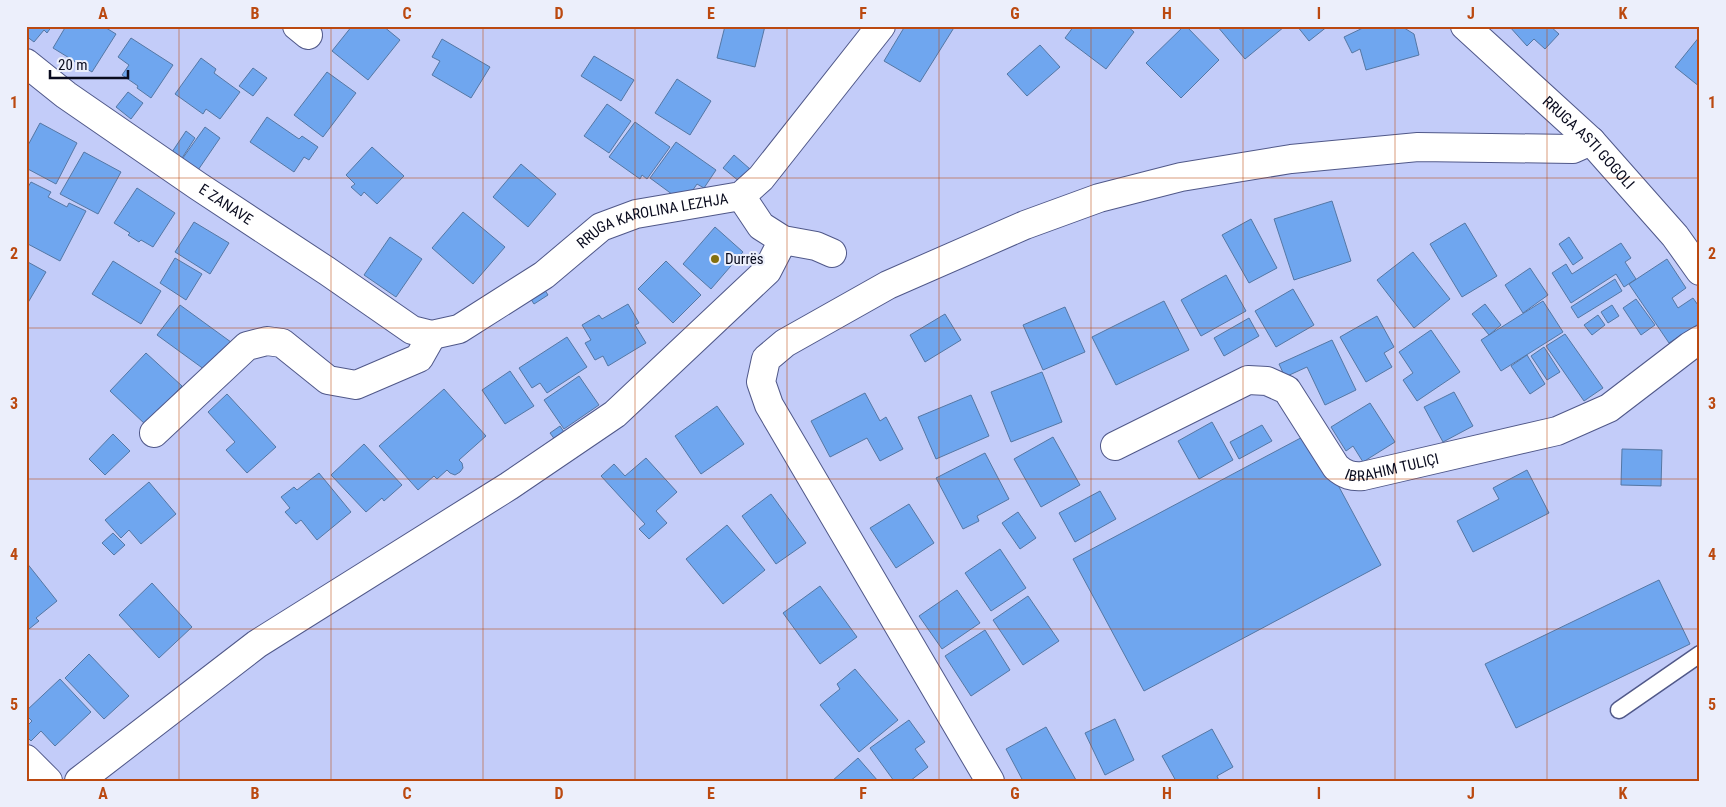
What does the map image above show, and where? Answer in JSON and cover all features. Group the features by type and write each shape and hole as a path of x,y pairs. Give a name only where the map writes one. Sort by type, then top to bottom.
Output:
{"street":[{"name":"RRUGA KAROLINA LEZHJA","path":"432,334 459,329 467,324 544,275 601,227 636,214 741,196 761,178 881,26"},
{"name":"RRUGA ASTI GOGOLI","path":"1465,26 1591,141 1675,236 1700,271"},
{"name":"E ZANAVE","path":"26,63 66,95 412,330 432,334"},
{"path":"990,781 769,404 761,382 766,359 785,344 888,285 1025,225 1099,198 1181,177 1291,159 1418,147 1573,149 1591,141"},
{"path":"741,196 761,226 783,240 816,246 832,253"},
{"path":"79,781 256,644 509,486 615,414 768,271 783,240"},
{"path":"154,433 247,346 267,341 282,343 328,380 356,385 419,358 432,334"},
{"name":"IBRAHIM TULIÇI","path":"1115,446 1248,380 1267,381 1287,390 1336,467 1344,474 1363,476 1557,431 1609,408 1700,340"},
{"path":"26,759 48,781"}],"lane":[{"path":"1619,710 1700,654"}],"building":[{"path":"26,26 52,26 47,33 44,30 34,42 26,36"},
{"path":"66,26 103,26 116,34 92,72 53,48"},
{"path":"352,26 383,26 400,40 368,80 332,51"},
{"path":"725,26 765,26 755,67 717,58"},
{"path":"905,26 955,26 920,82 884,61"},
{"path":"1074,26 1127,26 1134,32 1106,69 1065,38"},
{"path":"1184,26 1219,60 1181,98 1146,63"},
{"path":"1217,26 1283,26 1284,27 1245,59"},
{"path":"1297,26 1328,26 1309,41"},
{"path":"1367,26 1401,26 1414,34 1419,55 1366,70 1360,49 1352,53 1344,37"},
{"path":"1509,26 1550,26 1559,34 1545,49 1534,39 1527,46"},
{"path":"1700,36 1700,87 1675,67"},
{"path":"131,38 173,65 151,98 122,75 129,65 118,57"},
{"path":"442,39 490,67 471,98 432,75 440,61 432,57"},
{"path":"1040,45 1060,67 1027,96 1007,74"},
{"path":"594,56 634,80 621,101 581,76"},
{"path":"201,58 216,69 214,73 240,92 220,119 206,109 203,114 175,94"},
{"path":"253,68 267,78 253,96 239,86"},
{"path":"327,72 356,93 323,137 294,115"},
{"path":"677,79 711,101 690,135 655,113"},
{"path":"128,92 143,103 131,119 116,107"},
{"path":"607,104 631,121 609,153 584,136"},
{"path":"267,117 299,139 302,136 318,147 309,160 304,157 294,172 250,142"},
{"path":"635,122 670,147 647,179 642,175 640,179 609,157"},
{"path":"40,123 77,143 56,184 26,168 26,149"},
{"path":"205,127 220,138 196,173 180,162"},
{"path":"186,131 195,138 182,158 172,152"},
{"path":"676,142 716,170 704,188 697,184 684,203 650,178"},
{"path":"372,147 404,176 377,204 364,192 361,196 351,187 355,184 346,175"},
{"path":"84,152 121,172 98,214 60,194"},
{"path":"734,155 750,169 740,182 723,168"},
{"path":"521,164 556,194 528,227 493,197"},
{"path":"31,182 51,192 48,197 67,207 69,203 86,211 60,261 26,243 26,186 28,187"},
{"path":"137,188 175,213 153,247 141,240 139,242 128,235 130,233 114,223"},
{"path":"1332,201 1351,261 1294,280 1274,219"},
{"path":"463,212 505,247 473,284 432,248"},
{"path":"1251,219 1277,268 1249,283 1222,235"},
{"path":"194,222 229,243 210,274 175,252"},
{"path":"1465,223 1497,276 1462,297 1430,244"},
{"path":"715,227 743,252 711,289 683,264"},
{"path":"390,237 422,259 396,297 364,275"},
{"path":"1569,237 1583,258 1573,265 1559,244"},
{"path":"1621,243 1631,258 1625,262 1636,279 1624,287 1616,274 1571,303 1552,273 1566,264 1572,274"},
{"path":"1413,252 1450,299 1414,328 1377,280"},
{"path":"175,258 202,274 186,300 160,283"},
{"path":"1667,259 1686,288 1672,298 1678,308 1693,298 1700,308 1700,323 1669,343 1629,284"},
{"path":"26,261 46,272 26,306"},
{"path":"113,261 161,291 141,324 92,294"},
{"path":"666,261 701,295 673,323 638,289"},
{"path":"1530,268 1548,295 1523,313 1505,285"},
{"path":"1226,275 1246,311 1201,336 1181,300"},
{"path":"1615,279 1622,291 1578,318 1571,307"},
{"path":"541,284 548,295 534,304 527,293"},
{"path":"1293,289 1314,325 1276,347 1255,311"},
{"path":"1636,299 1655,325 1641,335 1623,308"},
{"path":"1164,301 1189,350 1116,385 1092,337"},
{"path":"1543,301 1563,332 1501,371 1481,340"},
{"path":"628,304 639,323 635,325 646,343 608,366 603,356 595,360 585,343 591,340 582,325 599,315 602,319"},
{"path":"1485,304 1501,325 1489,335 1472,314"},
{"path":"180,305 235,345 212,375 157,335"},
{"path":"1612,305 1619,316 1608,323 1601,312"},
{"path":"1065,307 1085,352 1043,370 1023,325"},
{"path":"945,314 961,340 925,362 910,335"},
{"path":"1598,315 1605,325 1592,335 1584,325"},
{"path":"1377,316 1394,347 1384,353 1392,367 1366,382 1340,337"},
{"path":"1249,318 1259,336 1224,356 1214,338"},
{"path":"1431,330 1460,372 1417,401 1403,380 1413,373 1399,352"},
{"path":"1565,334 1603,388 1584,401 1546,346"},
{"path":"567,337 587,367 547,393 540,383 532,388 519,368"},
{"path":"1332,340 1356,390 1325,405 1307,367 1285,377 1279,364"},
{"path":"1544,347 1560,372 1547,380 1531,356"},
{"path":"146,353 182,386 146,425 110,391"},
{"path":"1527,355 1545,384 1530,394 1511,366"},
{"path":"510,371 534,406 505,424 482,390"},
{"path":"1042,372 1062,422 1011,442 991,392"},
{"path":"579,376 599,405 564,429 544,400"},
{"path":"444,389 486,436 459,460 463,468 460,472 455,475 447,470 437,479 434,476 418,490 379,446"},
{"path":"1454,392 1473,426 1443,442 1424,407"},
{"path":"865,393 880,421 886,417 903,449 880,461 867,438 830,457 811,421"},
{"path":"227,394 276,447 247,473 226,450 235,442 208,412"},
{"path":"971,395 989,436 936,459 918,417"},
{"path":"1370,403 1395,442 1363,462 1353,446 1346,451 1331,427"},
{"path":"717,406 744,444 701,474 675,436"},
{"path":"1212,422 1233,460 1199,479 1178,441"},
{"path":"1262,425 1272,441 1239,459 1230,442"},
{"path":"560,426 564,432 569,428 576,438 561,448 550,433"},
{"path":"1310,433 1381,565 1144,691 1073,559"},
{"path":"113,434 130,451 105,475 89,459"},
{"path":"1053,437 1080,485 1041,507 1014,459"},
{"path":"364,444 402,485 384,501 382,498 366,512 331,475"},
{"path":"1622,449 1662,450 1661,486 1621,485"},
{"path":"985,453 1009,499 977,516 979,521 963,529 936,478"},
{"path":"646,458 677,492 656,511 667,523 649,539 639,529 645,524 601,476 614,464 625,476"},
{"path":"1527,470 1549,513 1473,552 1457,521 1499,499 1493,488"},
{"path":"319,473 351,512 317,540 301,520 296,524 285,512 290,508 281,497 294,487 297,490"},
{"path":"149,482 176,514 141,544 129,530 121,538 105,520"},
{"path":"1100,491 1116,519 1075,542 1059,513"},
{"path":"771,494 806,543 776,564 742,516"},
{"path":"909,504 934,543 896,568 870,528"},
{"path":"1018,512 1036,538 1020,549 1002,523"},
{"path":"727,525 765,570 723,604 686,559"},
{"path":"113,533 125,545 114,555 102,543"},
{"path":"1000,549 1026,588 991,611 965,573"},
{"path":"26,562 57,601 36,618 39,621 29,629 26,626"},
{"path":"1659,580 1690,644 1516,728 1485,664"},
{"path":"152,583 192,627 159,658 119,615"},
{"path":"820,586 857,637 820,664 783,613"},
{"path":"957,590 980,623 942,649 919,616"},
{"path":"1028,596 1059,641 1023,665 993,620"},
{"path":"985,630 1010,670 971,696 945,656"},
{"path":"89,654 129,696 104,719 65,678"},
{"path":"855,669 898,720 859,752 820,705 840,689 837,684"},
{"path":"60,679 91,712 55,746 41,731 31,741 26,736 26,727 32,721 26,715 26,711"},
{"path":"1115,719 1134,760 1105,775 1085,733"},
{"path":"909,720 925,742 915,749 928,767 910,781 894,781 870,748"},
{"path":"1046,727 1076,780 1023,781 1006,749"},
{"path":"1212,729 1233,767 1217,776 1219,781 1176,781 1162,756"},
{"path":"858,758 878,781 832,781"}],"place":[{"name":"Durrës","path":"715,259"}]}
